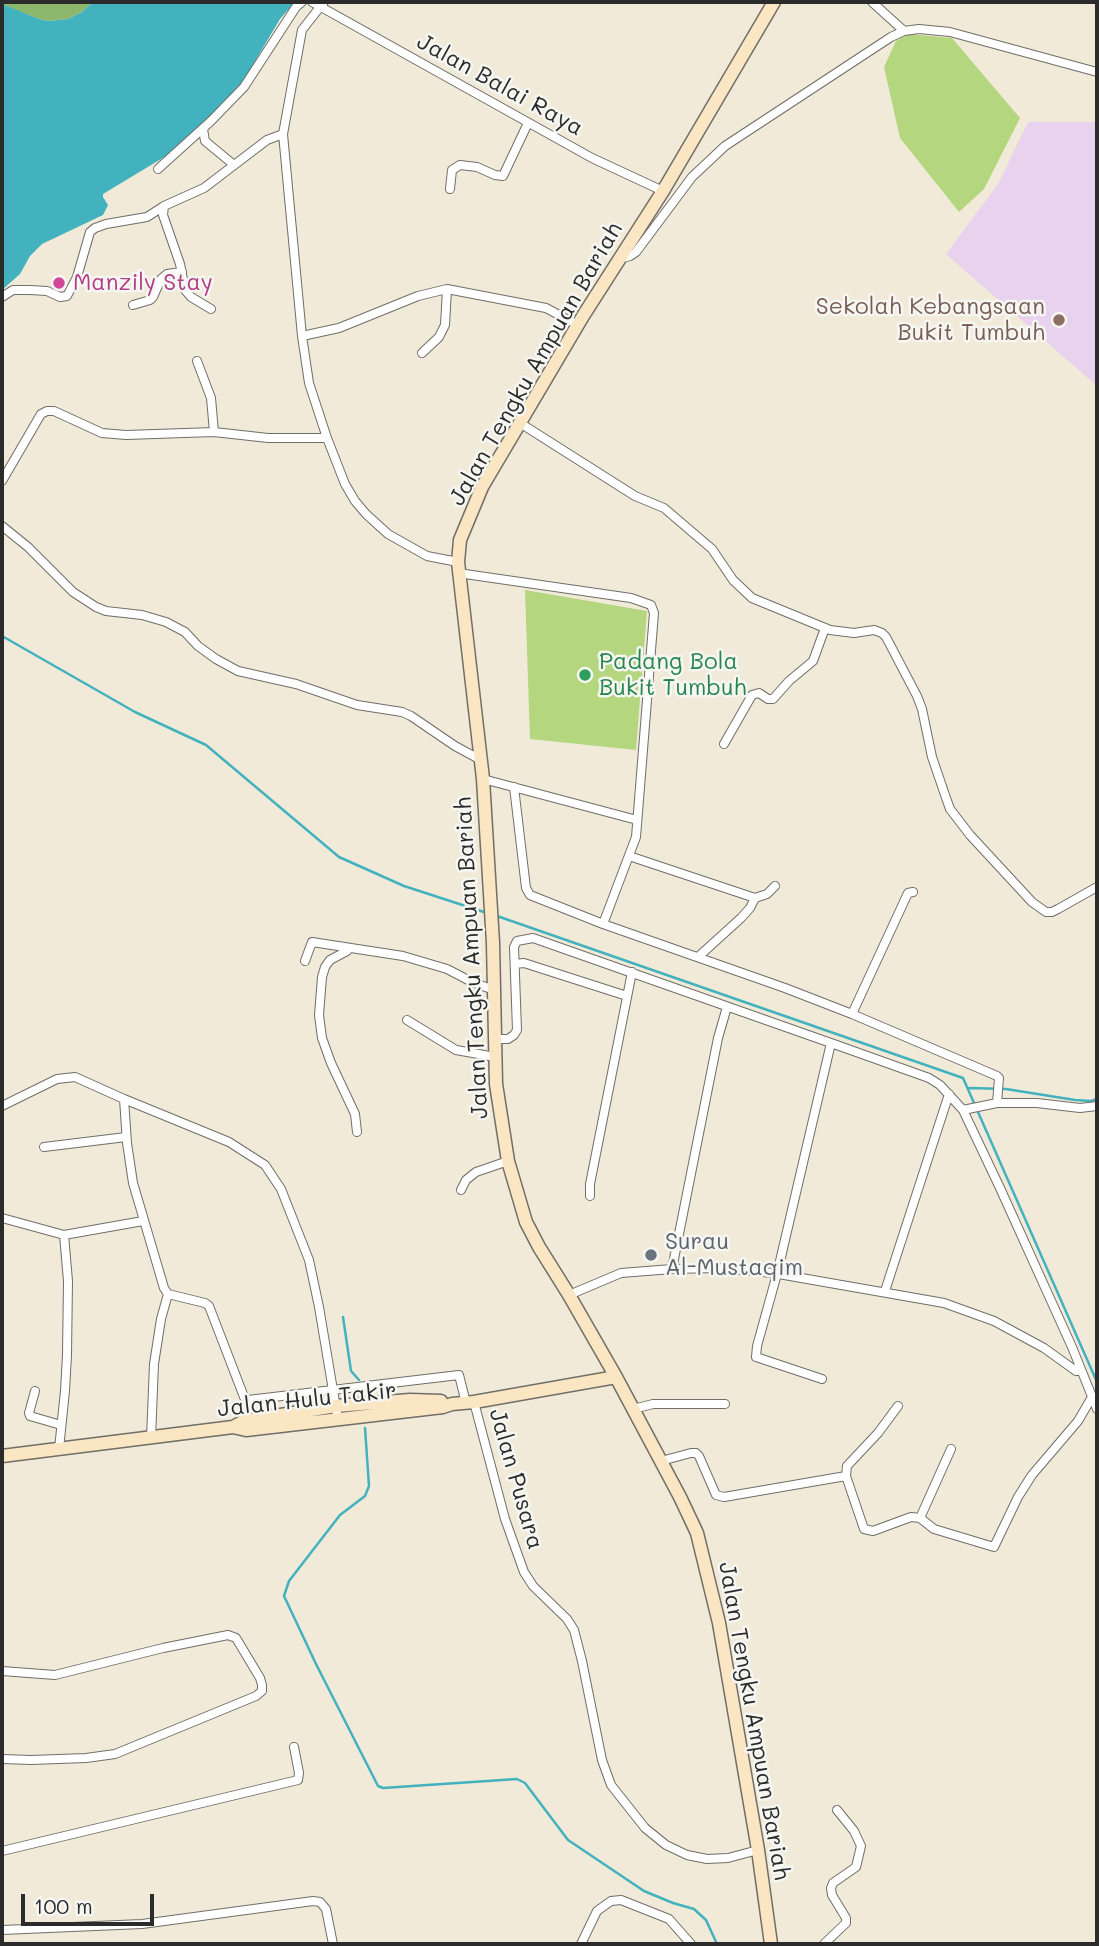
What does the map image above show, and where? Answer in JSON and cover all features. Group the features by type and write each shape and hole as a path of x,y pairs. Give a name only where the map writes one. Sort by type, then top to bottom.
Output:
{"main road":[{"name":"Jalan Tengku Ampuan Bariah","path":"771,1944 722,1636 697,1533 616,1377 526,1222 508,1161 496,1084 493,943 483,779 458,567 460,540 482,487 578,325 663,191 774,2"},
{"name":"Jalan Hulu Takir","path":"2,1456 233,1427 246,1430 443,1407 616,1377"},
{"path":"233,1427 244,1420 336,1406 410,1400 443,1401 452,1404"}],"street":[{"path":"158,169 244,88 296,7 302,2"},
{"name":"Jalan Balai Raya","path":"312,2 323,4 592,158 663,191"},
{"path":"873,2 904,31"},
{"path":"323,4 302,30 283,134 309,383 345,484 366,514 388,534 427,556 458,567 631,598 650,605 654,613 636,837 603,924"},
{"path":"622,258 636,252 692,177 725,146 904,31 950,32 1097,72"},
{"path":"450,189 452,170 460,165 477,167 503,176 528,123"},
{"path":"203,129 205,141 234,165"},
{"path":"2,297 13,290 47,291 60,297 67,296 77,278 90,232 95,228 147,217 204,188 267,140 283,134"},
{"path":"164,206 163,215 187,293 211,309"},
{"path":"133,305 150,300 161,279 167,274 182,272"},
{"path":"302,336 339,328 418,296 447,289 546,308 578,325"},
{"path":"422,353 439,337 445,325 447,289"},
{"path":"197,361 211,398 214,432"},
{"path":"2,481 41,414 47,411 54,411 102,433 126,435 214,432 268,438 327,438"},
{"path":"520,423 635,496 664,508 712,549 733,580 752,598 825,628 854,633 879,631 886,637 921,704 932,757 950,808 970,835 1032,902 1046,912 1052,912 1097,887"},
{"path":"2,526 73,592 96,607 166,622 185,632 216,659 238,671 296,684 357,705 402,712 481,760"},
{"path":"723,744 752,695 759,693 773,699 813,661 825,628"},
{"path":"483,779 638,820"},
{"path":"514,787 526,888 530,895 603,924 785,988 981,1068 999,1078 997,1100"},
{"path":"629,856 755,898 767,894 775,886"},
{"path":"852,1014 908,893 913,892"},
{"path":"698,957 741,918 755,898"},
{"path":"495,1039 508,1039 517,1030 514,947 517,941 533,938 929,1078 966,1110 1097,1409"},
{"path":"305,961 313,942 348,947 422,961 494,990"},
{"path":"348,947 347,951 330,960 325,967 318,1015 322,1038 331,1063 355,1114 357,1132"},
{"path":"515,964 524,963 627,996"},
{"path":"590,1196 590,1184 632,972"},
{"path":"672,1269 718,1038 727,1007"},
{"path":"407,1020 456,1050 495,1057"},
{"path":"822,1379 756,1357 831,1043"},
{"path":"2,1106 57,1079 67,1077 83,1080 229,1142 265,1165 281,1189 309,1260 338,1420"},
{"path":"885,1292 949,1094"},
{"path":"124,1099 133,1183 164,1289 169,1294 205,1303 209,1307 244,1397 248,1399 333,1390"},
{"path":"966,1110 997,1100 1080,1108 1097,1106"},
{"path":"44,1147 127,1137"},
{"path":"461,1190 476,1172 508,1161"},
{"path":"2,1218 64,1235 143,1221"},
{"path":"59,1449 67,1355 68,1281 64,1235"},
{"path":"569,1295 621,1273 718,1268 777,1274 944,1303 994,1321 1044,1348 1076,1371 1081,1371"},
{"path":"151,1438 154,1364 161,1319 169,1294"},
{"name":"Jalan Pusara","path":"333,1390 459,1375 470,1402 523,1572 574,1630 602,1760 611,1785 645,1828 666,1845 687,1855 706,1859 728,1858 758,1850"},
{"path":"35,1391 30,1416 61,1425"},
{"path":"898,1406 878,1433 847,1465 846,1476 864,1529 873,1531 911,1517 920,1518 934,1529 994,1547 1018,1497 1032,1475 1078,1421 1092,1397"},
{"path":"633,1409 653,1404 725,1404"},
{"path":"920,1518 951,1450"},
{"path":"661,1461 696,1453 716,1495 724,1497 846,1476"},
{"path":"2,1671 55,1675 228,1635 236,1639 262,1685 262,1692 256,1696 115,1754 86,1758 2,1759"},
{"path":"2,1851 298,1780 294,1748"},
{"path":"824,1944 846,1923 846,1918 832,1895 833,1882 856,1867 861,1846 854,1831 837,1810"},
{"path":"581,1944 597,1911 611,1900 621,1900 669,1919 691,1944"},
{"path":"2,1930 142,1924 313,1901 320,1902 326,1909 333,1944"}],"shaded area":[{"name":"Sekolah Kebangsaan Bukit Tumbuh","path":"1028,122 1097,122 1097,386 946,254 998,184"}],"green space":[{"path":"2,2 93,2 68,19 49,21 15,10"},
{"path":"908,34 952,38 1020,118 984,189 959,212 900,138 884,67 896,41"},
{"name":"Padang Bola Bukit Tumbuh","path":"525,590 647,611 636,750 530,739"}],"water":[{"path":"93,2 295,2 280,19 242,83 213,114 166,156 103,194 108,205 103,215 42,244 30,256 20,274 2,290 2,4 49,21 68,19"}],"waterway":[{"path":"2,636 135,712 206,745 339,857 404,886 487,913"},
{"path":"497,916 963,1078 1097,1382"},
{"path":"969,1088 1006,1089 1075,1100 1097,1099"},
{"path":"343,1317 351,1371 359,1380"},
{"path":"365,1428 369,1486 365,1496 340,1515 289,1581 284,1596 378,1786 383,1788 517,1779 525,1783 568,1840 644,1891 694,1909 706,1920 717,1944"}],"place":[{"name":"Manzily Stay","path":"59,283"},
{"name":"Sekolah Kebangsaan Bukit Tumbuh","path":"1059,320"},
{"name":"Padang Bola Bukit Tumbuh","path":"585,675"},
{"name":"Surau Al-Mustaqim","path":"651,1255"}]}
